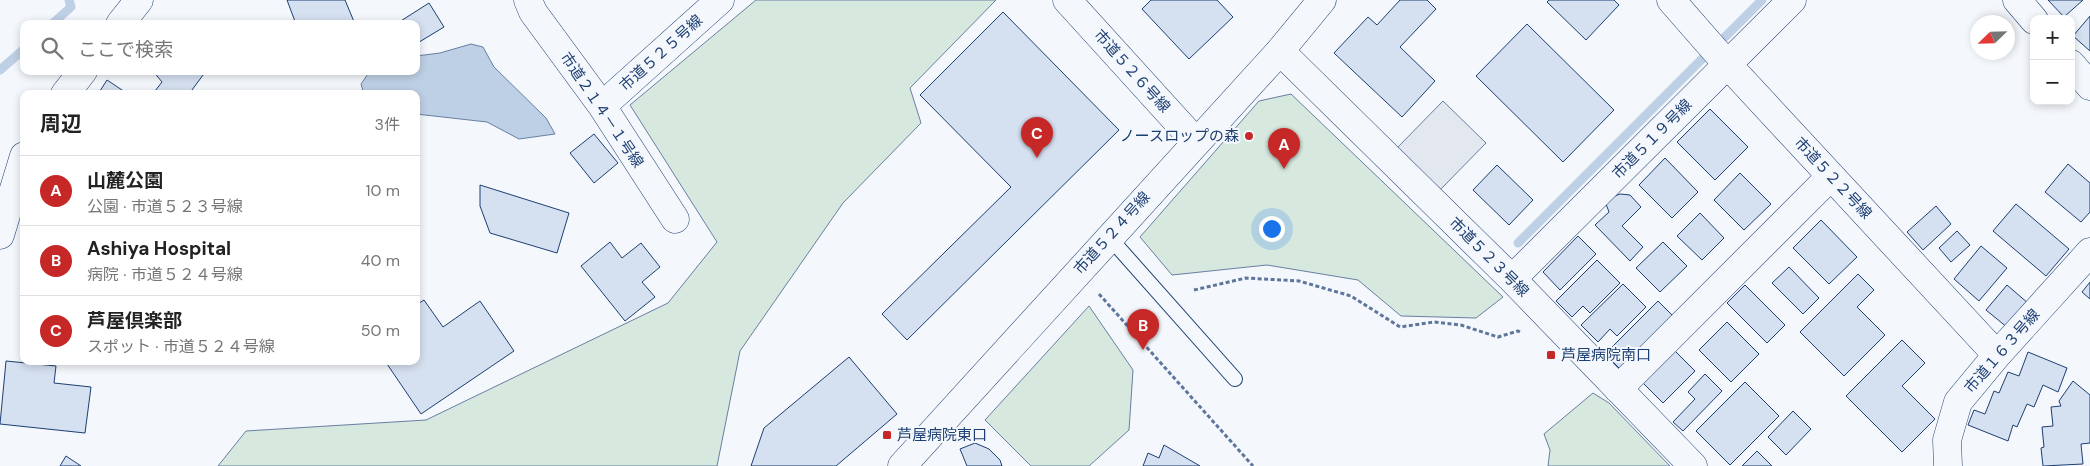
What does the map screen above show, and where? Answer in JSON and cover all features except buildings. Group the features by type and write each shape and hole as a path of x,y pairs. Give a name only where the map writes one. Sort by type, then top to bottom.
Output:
{"street":[{"path":"123,20 139,0"},
{"name":"市道２１４－１号線","path":"528,0 533,12 602,106 675,220"},
{"name":"市道５２５号線","path":"602,106 720,0"},
{"name":"市道５２６号線","path":"1068,0 1196,142"},
{"name":"市道５２４号線","path":"902,466 1109,237 1280,52 1322,0"},
{"name":"市道５２２号線","path":"1671,0 1727,64 1997,355"},
{"name":"市道５１９号線","path":"1512,278 1792,0"},
{"path":"2017,0 2030,15"},
{"name":"市道５２３号線","path":"1280,52 1512,278 1693,466"},
{"path":"2075,69 2090,86"},
{"path":"68,90 80,75"},
{"path":"0,235 20,169"},
{"path":"1618,389 1831,176"},
{"name":"市道１６３号線","path":"1948,466 1947,440 1958,402 1997,355 2090,252"}],"lane":[{"path":"1109,237 1235,379"}],"path":[{"path":"1194,290 1246,278 1298,281 1351,296 1400,327 1434,322 1461,326 1498,337 1518,331 1534,338 1554,322"},
{"path":"1098,292 1252,466"},
{"path":"1132,330 1148,316"}],"shaded area":[{"path":"756,0 996,0 910,88 921,123 843,203 740,351 717,466 218,466 246,431 426,420 668,303 717,242 630,105"},
{"path":"1291,94 1503,297 1476,318 1401,316 1358,280 1267,265 1172,275 1140,237 1259,101"},
{"path":"1443,101 1486,143 1440,190 1397,148"},
{"path":"1089,306 1133,370 1129,430 1089,466 1031,466 985,420"},
{"path":"1593,393 1609,403 1670,466 1548,466 1550,450 1544,434"}],"water":[{"path":"471,44 483,47 494,67 546,118 555,134 519,139 487,122 420,114 420,90 363,90 361,84 367,75 420,75 420,56 440,53"}],"waterway":[{"path":"56,20 71,7 69,0"},
{"path":"1725,37 1762,0"},
{"path":"0,70 20,52"},
{"path":"1518,243 1703,58"}],"place":[{"name":"ノースロップの森","path":"1249,136"},
{"name":"芦屋倶楽部","path":"1037,158"},
{"name":"山麓公園","path":"1284,169"},
{"name":"Ashiya Hospital","path":"1143,350"},
{"name":"芦屋病院南口","path":"1551,355"},
{"name":"芦屋病院東口","path":"887,435"}]}
